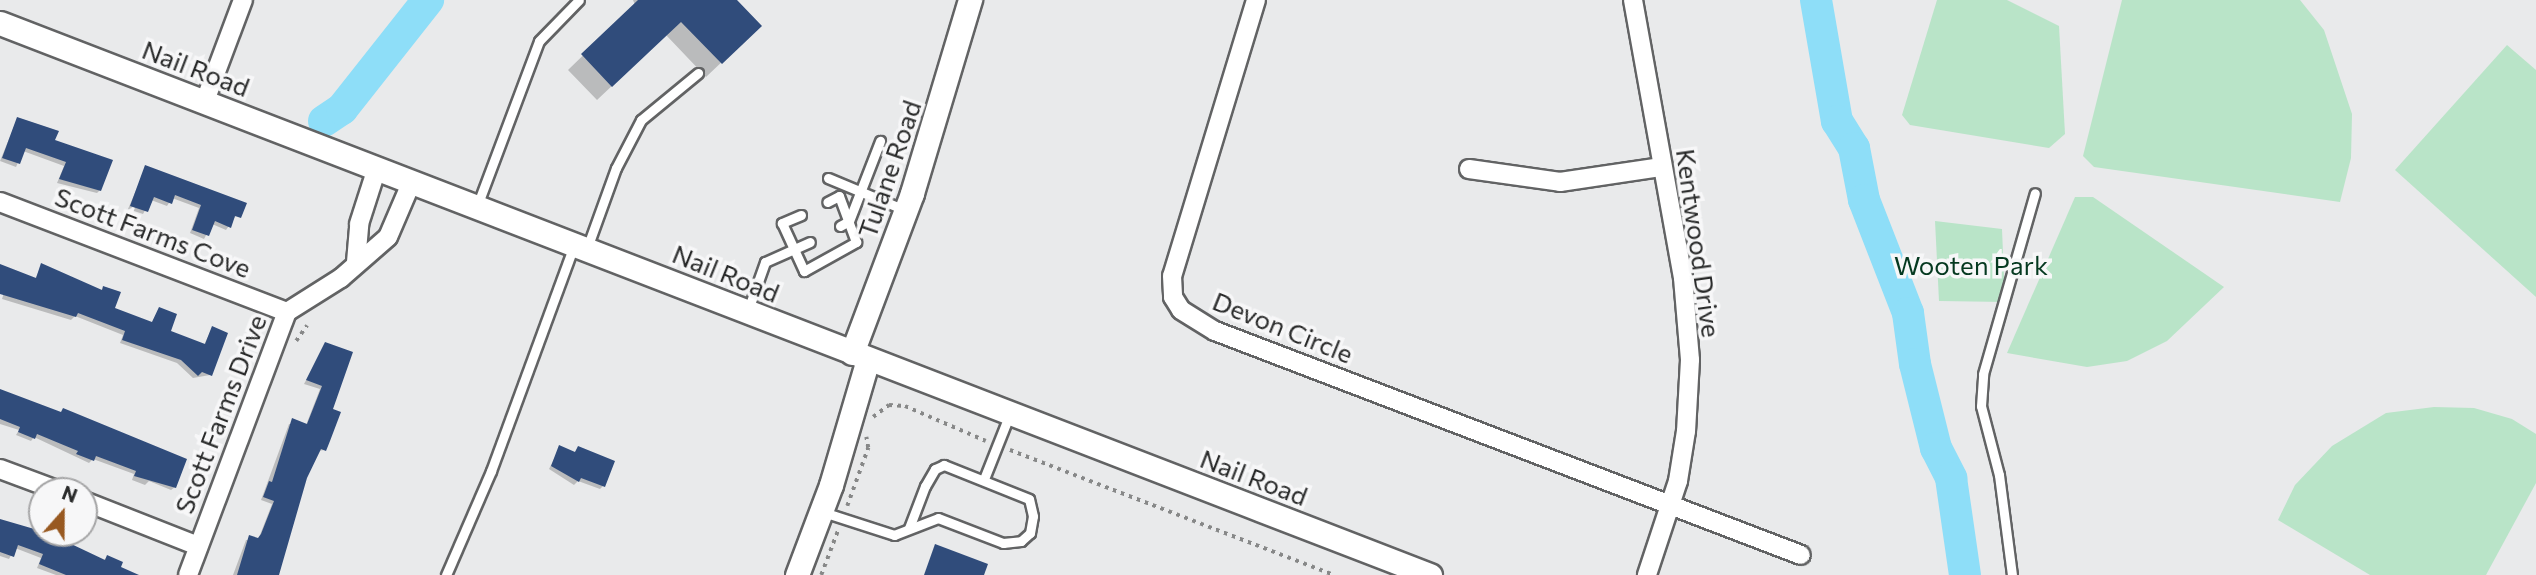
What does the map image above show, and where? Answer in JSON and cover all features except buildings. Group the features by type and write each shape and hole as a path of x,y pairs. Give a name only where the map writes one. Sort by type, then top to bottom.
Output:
{"street":[{"path":"205,101 243,0"},
{"name":"Tulane Road","path":"797,575 821,511 860,356 942,104 970,0"},
{"name":"Devon Circle","path":"1256,0 1172,276 1173,297 1181,310 1215,331 1801,555"},
{"name":"Kentwood Drive","path":"1633,0 1683,278 1690,360 1686,431 1672,505 1647,575"},
{"name":"Nail Road","path":"0,23 477,205 1009,416 1430,575"},
{"path":"1469,169 1560,182 1662,167"},
{"path":"356,262 359,224 377,168"},
{"name":"Scott Farms Drive","path":"188,575 287,312 341,278 356,262 388,237 412,181"},
{"name":"Scott Farms Cove","path":"0,202 287,312"},
{"path":"0,469 28,479"},
{"path":"98,507 198,546"}],"lane":[{"path":"477,205 539,41 579,0"},
{"path":"446,575 491,471 581,246 616,168 641,121 698,73"},
{"path":"840,226 849,221 880,141"},
{"path":"828,178 906,211"},
{"path":"2012,575 1999,475 1980,406 1983,374 2035,193"},
{"path":"801,215 782,223 804,271 856,243 839,196 827,202"},
{"path":"747,311 765,262 810,242"},
{"path":"984,479 1009,416"},
{"path":"821,511 894,535 938,519 1003,543 1021,541 1030,533 1033,516 1029,499 944,465 935,469 909,528"}],"green space":[{"path":"1937,0 2007,0 2059,26 2065,134 2049,148 1910,125 1902,115"},
{"path":"2122,0 2300,0 2324,30 2352,114 2351,158 2340,202 2094,167 2083,156"},
{"path":"2507,45 2536,70 2536,297 2395,170"},
{"path":"2075,197 2093,197 2224,287 2167,341 2127,361 2087,367 2007,353"},
{"name":"Wooten Park","path":"1935,221 2002,229 2005,302 1939,301"},
{"path":"2434,407 2474,408 2512,419 2536,434 2536,483 2486,575 2370,575 2278,520 2295,485 2332,446 2386,413"}],"waterway":[{"path":"324,121 342,109 428,0"},
{"path":"1816,0 1837,121 1854,148 1864,200 1908,313 1915,364 1936,448 1951,478 1965,575"}]}
